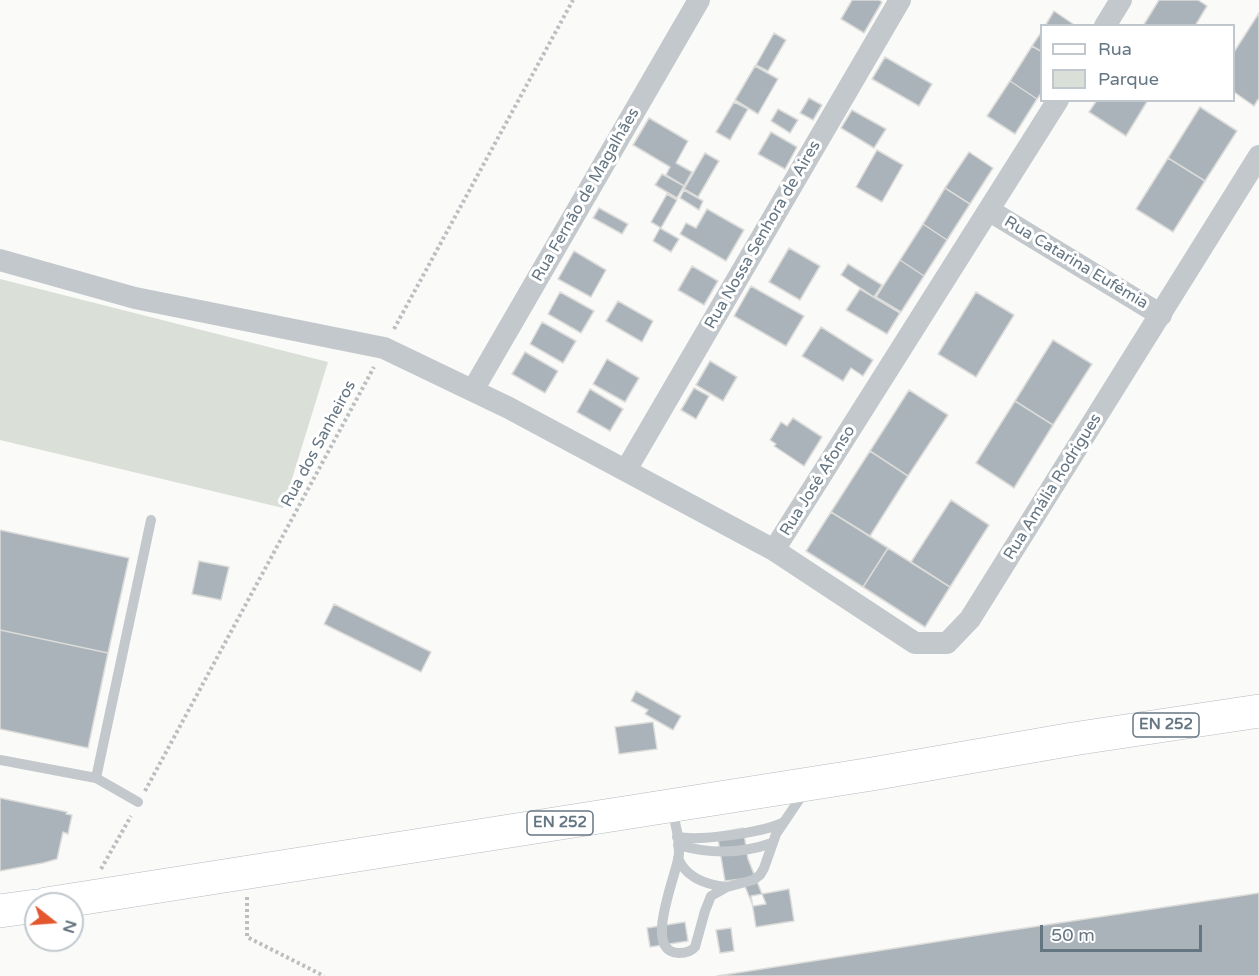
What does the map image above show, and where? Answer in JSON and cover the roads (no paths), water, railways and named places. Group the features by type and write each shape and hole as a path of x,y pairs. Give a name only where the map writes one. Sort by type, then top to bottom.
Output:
{"main road":[{"name":"EN 252","path":"84,898 1259,711"},
{"path":"0,911 24,908"}],"street":[{"name":"Rua Fernão de Magalhães","path":"473,390 699,0"},
{"name":"Rua Nossa Senhora de Aires","path":"626,470 900,0"},
{"path":"1106,24 1121,0"},
{"name":"Rua José Afonso","path":"0,260 135,298 384,348 509,408 774,550 1058,102"},
{"name":"Rua Amália Rodrigues","path":"774,550 915,643 947,643 970,619 1259,156"},
{"name":"Rua Catarina Eufémia","path":"990,211 1161,315"}],"lane":[{"path":"96,778 151,520"},
{"path":"0,760 96,778 138,802"},
{"path":"670,805 678,841 678,858 662,921 664,942 668,950 682,953 689,952 695,947 708,899 714,893 760,876 772,843 810,783"},
{"path":"678,841 726,835 770,827 784,822"},
{"path":"678,841 700,850 726,852 772,843"},
{"path":"678,858 683,867 695,878 711,885 727,887"}]}
